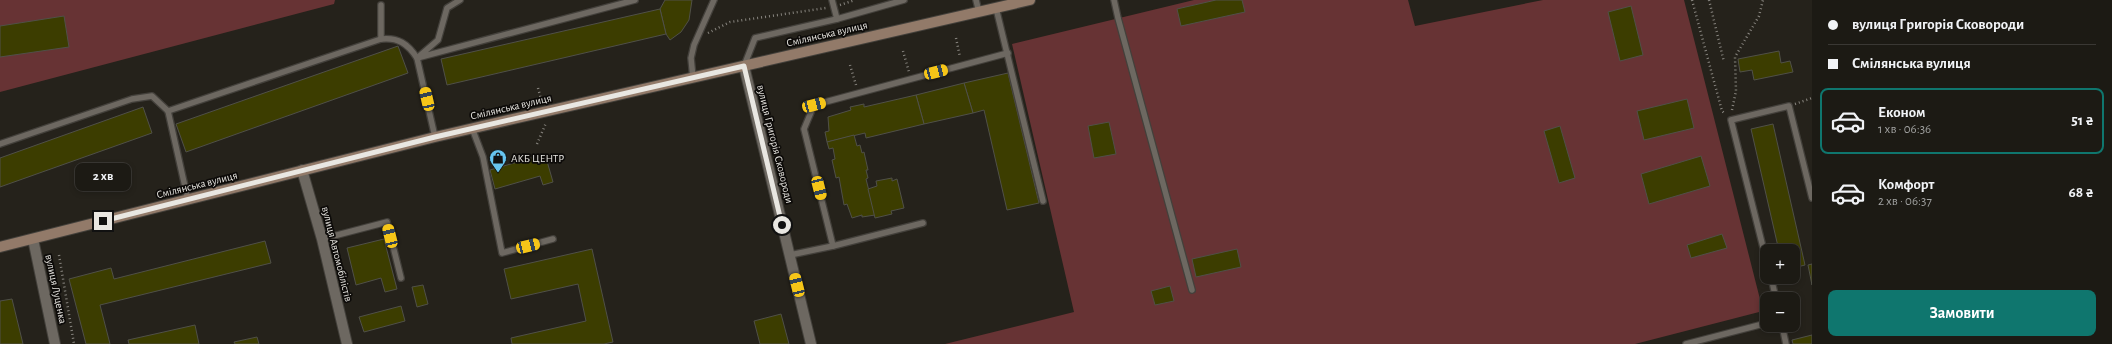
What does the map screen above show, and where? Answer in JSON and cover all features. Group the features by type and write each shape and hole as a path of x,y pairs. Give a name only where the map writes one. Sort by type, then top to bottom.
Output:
{"main road":[{"name":"Смілянська вулиця","path":"0,247 472,128 1030,0"}],"street":[{"name":"вулиця Григорія Сковороди","path":"744,66 811,344"},
{"name":"вулиця Автомобілістів","path":"302,170 322,239 347,344"},
{"name":"вулиця Луценка","path":"33,239 55,344"}],"lane":[{"path":"417,58 438,40 447,8 460,0"},
{"path":"417,58 635,0"},
{"path":"693,78 691,58 694,45 714,0"},
{"path":"832,0 837,19"},
{"path":"744,66 755,38 837,19 904,0"},
{"path":"976,0 979,12"},
{"path":"1114,0 1192,290"},
{"path":"381,5 381,39"},
{"path":"996,8 1044,201"},
{"path":"168,111 381,39 391,38 402,41 411,49 417,58 435,137"},
{"path":"833,246 804,129 814,105 1008,53"},
{"path":"0,144 132,99 152,96 168,111 188,200"},
{"path":"1762,244 1731,120 1789,106 1812,198"},
{"path":"472,128 483,157 502,253 553,239"},
{"path":"322,239 387,222 401,278"},
{"path":"790,255 833,246 923,223"},
{"path":"1686,344 1760,325"},
{"path":"1783,332 1786,344"}],"path":[{"path":"694,45 708,33 730,22 834,7 855,0"},
{"path":"1692,0 1722,110 1731,120"},
{"path":"1709,0 1724,62"},
{"path":"1732,110 1736,91 1735,57 1759,16 1763,0"},
{"path":"956,38 962,65"},
{"path":"903,51 911,79"},
{"path":"850,64 858,93"},
{"path":"538,88 541,99"},
{"path":"1789,106 1812,98"},
{"path":"536,144 546,123"},
{"path":"59,255 74,344"}],"shaded area":[{"path":"0,0 335,0 334,4 0,92"},
{"path":"1194,0 1408,0 1415,26 1543,0 1684,0 1760,299 1760,312 1635,344 945,344 1074,312 1012,44"}],"building":[{"path":"665,0 692,0 689,20 681,32 670,40 666,34 660,9"},
{"path":"1216,0 1242,0 1245,12 1181,26 1177,9"},
{"path":"1631,6 1643,55 1620,61 1608,12"},
{"path":"660,9 666,34 447,85 441,59"},
{"path":"64,16 69,47 0,57 0,26"},
{"path":"398,46 408,73 186,152 176,124"},
{"path":"1779,51 1781,63 1790,61 1793,72 1754,80 1752,70 1740,72 1738,59"},
{"path":"1008,73 1039,203 1007,210 984,110 973,113 964,83"},
{"path":"964,83 973,113 924,124 916,95"},
{"path":"916,95 924,124 866,138 865,133 827,142 825,132 829,131 828,117 851,110 850,107 864,104 864,107"},
{"path":"1687,99 1694,128 1644,140 1637,111"},
{"path":"143,107 152,133 0,187 0,158"},
{"path":"1109,122 1116,154 1094,158 1088,126"},
{"path":"1773,124 1805,265 1800,266 1800,244 1777,244 1751,129"},
{"path":"1560,126 1575,178 1559,183 1544,131"},
{"path":"854,135 857,146 860,145 862,153 864,152 868,170 866,170 868,178 866,179 875,215 862,217 862,215 852,218 847,204 844,205 839,177 836,178 832,160 835,159 833,148 829,149 827,142"},
{"path":"545,154 553,182 543,185 540,176 495,189 490,170"},
{"path":"1701,156 1710,186 1649,204 1641,174"},
{"path":"892,178 892,181 897,179 904,208 891,211 892,214 875,218 868,189 877,186 876,181"},
{"path":"1722,234 1727,248 1691,258 1687,245"},
{"path":"384,239 397,289 385,292 381,278 356,285 347,248"},
{"path":"265,241 271,263 100,305 110,344 86,344 69,279 111,268 114,279"},
{"path":"592,249 613,342 604,344 512,344 511,338 586,321 578,284 511,299 504,269"},
{"path":"1237,249 1241,267 1196,277 1192,259"},
{"path":"1812,264 1812,285 1808,265"},
{"path":"423,285 428,304 417,307 412,287"},
{"path":"1170,286 1174,301 1155,305 1151,291"},
{"path":"12,299 23,344 0,344 0,301"},
{"path":"401,306 405,321 364,332 359,317"},
{"path":"781,314 789,344 760,344 754,321"},
{"path":"195,325 199,344 129,344 128,340"},
{"path":"1812,335 1812,344 1793,344 1792,340"},
{"path":"257,337 259,344 235,344 234,342"}],"place":[{"name":"АКБ ЦЕНТР","path":"498,173"}],"route":[{"path":"103,221 435,137 744,66 782,225"}]}
